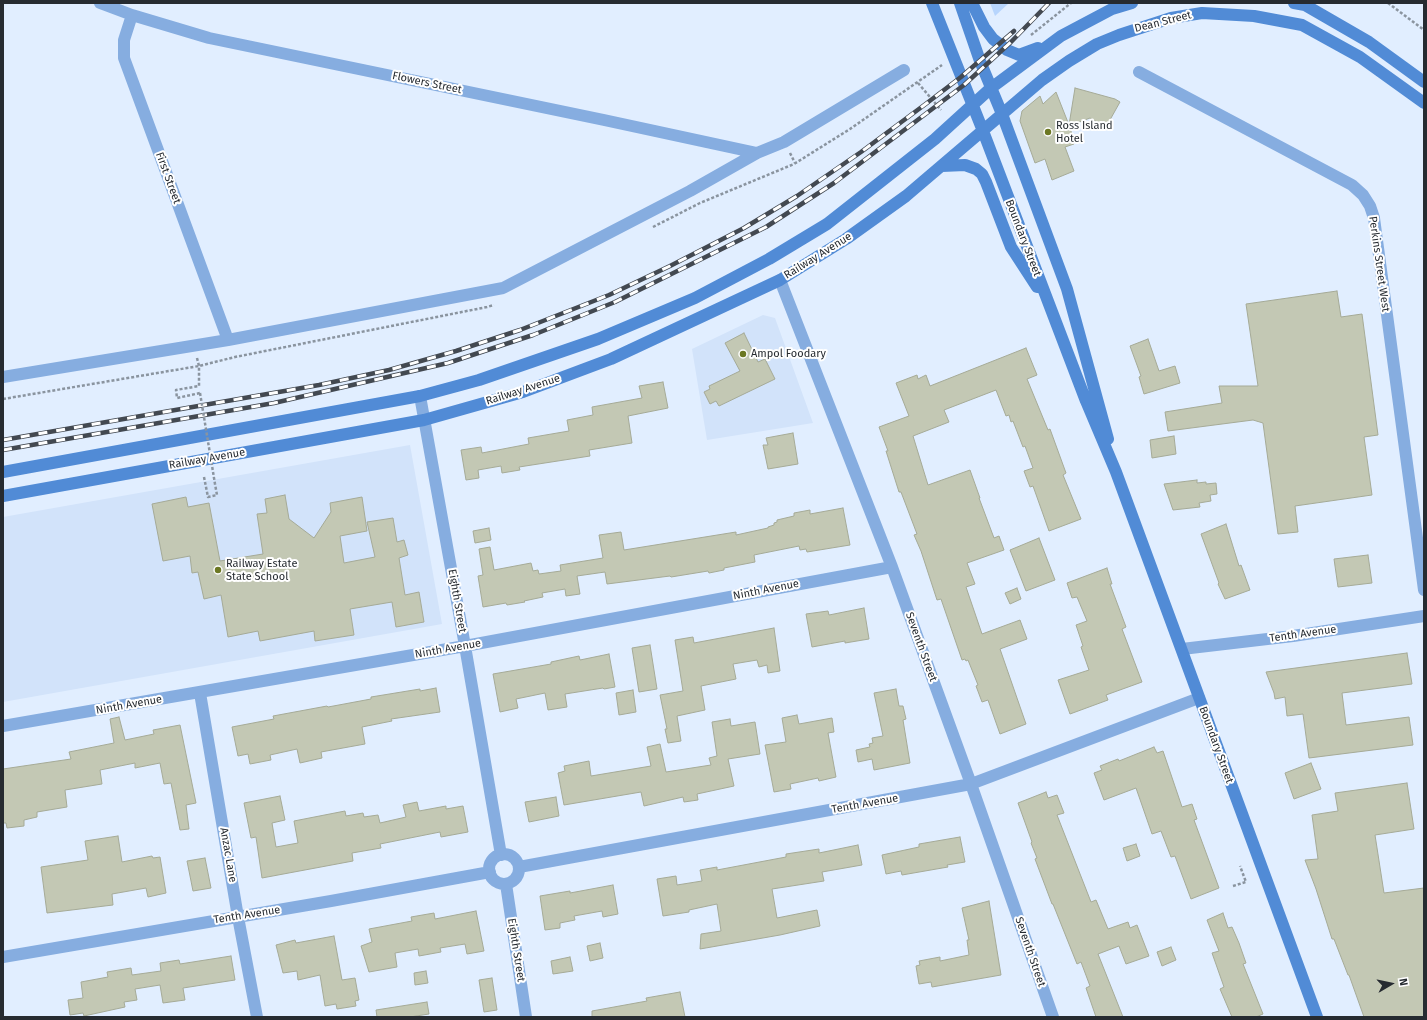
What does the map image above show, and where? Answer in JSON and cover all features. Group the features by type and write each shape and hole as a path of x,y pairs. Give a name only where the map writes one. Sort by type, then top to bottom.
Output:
{"main road":[{"name":"Boundary Street","path":"932,3 983,131 1086,401 1116,472 1182,649 1198,698 1317,1017"},
{"name":"Boundary Street","path":"960,3 980,61 992,88 1068,289 1116,472"},
{"path":"972,3 984,27 993,39 1007,50 1019,55 1052,42"},
{"path":"972,105 1061,36 1112,9 1132,3"},
{"path":"1294,3 1305,5 1369,42 1424,82"},
{"name":"Dean Street","path":"983,131 1042,80 1097,44 1171,18 1202,13 1254,16 1302,25 1360,57 1424,103"},
{"name":"Railway Avenue","path":"3,472 420,396 479,380 598,339 695,298 769,259 833,219 935,139 972,105"},
{"name":"Railway Avenue","path":"3,496 424,420 523,392 611,359 780,280 846,239 906,196 983,131"},
{"path":"942,166 965,165 976,169 982,174 1011,247 1050,309"}],"street":[{"name":"Flowers Street","path":"100,3 132,15 209,38 757,153"},
{"name":"First Street","path":"132,15 124,40 124,58 228,340"},
{"path":"3,377 228,340 502,288 690,191 757,153 784,142 904,70"},
{"name":"Perkins Street West","path":"1139,72 1352,185 1363,195 1370,206 1374,218 1424,590"},
{"name":"Seventh Street","path":"780,280 892,567 971,784 1053,1017"},
{"name":"Eighth Street","path":"420,396 502,855"},
{"name":"Ninth Avenue","path":"3,726 465,646 892,567"},
{"name":"Tenth Avenue","path":"1182,649 1293,636 1424,616"},
{"name":"Anzac Lane","path":"200,693 238,916 257,1017"},
{"name":"Tenth Avenue","path":"519,867 971,784 1198,698"},
{"path":"502,855 511,856 515,859 519,867 516,878 510,883 506,884 498,882 491,876 490,872 491,863 494,859 502,855"},
{"name":"Tenth Avenue","path":"3,957 331,901 490,872"},
{"name":"Eighth Street","path":"506,884 526,1017"}],"path":[{"path":"1031,35 1071,3"},
{"path":"1388,3 1424,30"},
{"path":"941,110 918,83 953,57"},
{"path":"194,346 199,366 199,386 176,390 176,398 200,394 217,495 208,497 204,477"},
{"path":"1233,886 1246,882 1240,866"}],"shaded area":[{"path":"990,3 1009,3 995,16"},
{"path":"763,315 775,318 813,423 707,440 692,349"},
{"name":"Railway Estate State School","path":"410,445 442,624 3,702 3,517"}],"building":[{"name":"Ross Island Hotel","path":"1075,88 1115,99 1120,102 1106,127 1090,118 1069,126 1074,139 1072,140 1074,144 1065,147 1074,171 1052,180 1045,159 1035,163 1020,121 1022,111 1040,96 1043,104 1056,92 1069,125"},
{"path":"1337,291 1341,317 1362,314 1378,435 1364,437 1372,495 1295,506 1298,532 1278,534 1263,423 1253,420 1168,431 1165,412 1222,403 1219,386 1258,386 1246,304"},
{"path":"744,333 758,362 765,359 775,379 719,406 716,401 710,404 704,392 710,389 709,386 740,371 725,343"},
{"path":"1148,339 1159,371 1175,366 1180,383 1144,394 1139,377 1141,376 1130,346"},
{"path":"1026,348 1037,375 1027,379 1048,430 1050,429 1066,473 1063,475 1081,519 1049,531 1033,486 1030,487 1024,471 1033,468 1025,446 1023,447 1013,421 1011,422 1009,415 1006,416 996,390 944,410 949,422 913,436 928,485 970,470 994,538 999,536 1004,550 967,563 975,584 966,587 982,634 1020,620 1027,639 1000,649 1026,724 1000,734 988,700 982,702 976,686 978,685 968,660 962,660 941,599 937,600 921,551 914,535 917,534 901,492 899,492 886,451 888,451 879,427 909,416 896,383 917,375 918,379 926,375 930,386"},
{"path":"663,382 668,408 628,416 632,443 589,450 590,456 519,467 520,470 502,473 501,466 478,470 479,478 466,480 461,450 481,447 482,453 529,444 528,438 569,431 567,420 593,415 592,407 642,398 639,386"},
{"path":"793,433 798,464 768,469 763,445 768,445 766,438"},
{"path":"1174,436 1176,454 1152,458 1150,440"},
{"path":"1197,480 1197,483 1216,483 1217,494 1210,495 1211,501 1199,503 1200,507 1173,510 1164,484"},
{"path":"285,495 289,519 314,538 331,512 330,503 362,497 367,531 340,536 344,563 375,557 367,522 393,518 397,542 404,540 408,555 399,558 405,595 419,592 424,622 396,627 392,602 350,609 354,635 315,641 314,631 260,641 258,631 228,637 221,595 204,599 198,572 192,573 190,556 163,561 152,504 186,497 188,507 209,503 220,561 263,554 257,514 267,513 265,499"},
{"path":"843,508 850,545 807,552 806,549 800,550 799,546 754,555 755,562 724,568 724,570 709,573 708,571 671,577 607,584 605,572 577,576 580,594 566,596 565,589 542,593 543,597 524,601 525,602 507,605 506,603 483,607 478,576 483,575 479,549 490,547 494,570 531,563 533,571 538,570 539,574 561,571 560,565 603,558 599,535 621,532 624,550 736,532 736,535 768,528 774,525 777,520 794,516 794,513 810,510 810,514"},
{"path":"1226,524 1239,566 1241,565 1250,590 1225,599 1218,584 1219,583 1201,534"},
{"path":"489,528 491,540 475,543 473,531"},
{"path":"1039,538 1055,580 1026,591 1010,550"},
{"path":"1368,555 1372,583 1338,587 1334,559"},
{"path":"1107,568 1112,584 1110,584 1126,627 1122,629 1142,682 1106,695 1108,700 1070,714 1058,680 1089,670 1081,647 1083,646 1076,625 1087,621 1077,597 1072,598 1067,583"},
{"path":"1017,588 1021,599 1010,604 1005,593"},
{"path":"864,608 869,639 845,643 845,641 812,647 806,614 828,611 829,615"},
{"path":"774,628 780,671 768,673 767,665 759,667 757,660 733,664 736,679 701,686 705,710 677,716 681,741 668,743 665,729 667,729 660,695 683,691 675,640 693,637 694,643"},
{"path":"650,645 657,689 639,692 632,648"},
{"path":"1407,653 1412,684 1342,693 1346,725 1409,717 1413,745 1309,758 1303,714 1287,716 1285,697 1275,699 1266,672"},
{"path":"609,654 615,687 565,694 567,707 548,710 545,693 516,699 518,708 500,712 493,674 551,664 551,662 579,656 580,660"},
{"path":"436,688 440,712 391,719 392,721 362,727 365,744 321,752 322,758 300,763 297,749 270,755 271,760 250,764 248,754 238,756 232,727 274,719 273,716 371,699 371,697 420,689 420,691"},
{"path":"896,689 899,706 903,706 906,719 903,720 910,763 874,770 872,759 858,762 856,750 870,747 869,744 873,743 872,738 883,736 874,693"},
{"path":"633,690 636,712 619,715 616,693"},
{"path":"797,715 799,724 832,718 834,732 828,733 836,777 819,781 818,778 790,784 791,789 774,792 765,745 786,742 782,718"},
{"path":"119,717 125,740 154,734 153,730 180,725 196,803 186,805 189,829 180,830 171,783 164,784 160,763 135,768 135,763 100,770 102,784 65,790 67,807 37,812 37,817 24,820 24,826 7,828 6,823 3,823 3,769 71,759 69,752 114,743 110,719"},
{"path":"730,719 731,726 755,722 760,754 728,759 734,786 697,794 698,800 684,802 683,797 644,806 641,792 564,805 558,773 565,771 564,766 589,761 591,776 651,766 647,747 660,744 666,772 711,765 709,758 717,756 712,722"},
{"path":"1154,747 1157,753 1163,751 1182,807 1192,804 1197,819 1194,820 1219,888 1191,899 1175,856 1171,857 1161,831 1152,834 1136,788 1104,800 1094,773 1102,770 1100,766 1118,759 1119,761"},
{"path":"1311,763 1321,789 1294,799 1285,773"},
{"path":"1407,783 1414,829 1375,835 1384,893 1424,888 1424,1017 1364,1017 1349,975 1334,939 1332,939 1305,860 1318,859 1312,815 1338,811 1335,793"},
{"path":"1046,792 1048,798 1057,795 1064,813 1057,815 1091,902 1096,900 1108,929 1128,922 1130,928 1137,925 1149,956 1126,964 1119,946 1098,954 1123,1017 1096,1017 1086,988 1090,986 1081,962 1077,964 1035,859 1037,858 1018,803"},
{"path":"280,796 285,820 272,823 276,847 298,843 294,821 345,811 346,816 363,813 364,817 378,815 380,823 406,817 403,805 417,802 419,811 446,806 446,809 463,806 468,832 441,837 440,832 380,844 381,848 352,853 353,861 262,878 256,837 251,838 244,803"},
{"path":"556,797 559,816 529,822 525,802"},
{"path":"118,836 122,862 152,856 153,858 160,857 166,893 148,897 146,888 112,894 113,905 47,913 41,867 88,860 85,841"},
{"path":"960,837 965,862 947,865 948,867 902,875 901,871 886,874 882,855 919,847 919,844"},
{"path":"1136,844 1140,856 1127,861 1123,848"},
{"path":"858,845 862,865 822,872 824,881 772,889 777,918 817,910 820,926 780,935 700,949 701,934 721,931 717,904 689,910 689,912 663,916 657,879 676,876 677,885 702,881 700,870 717,867 717,870 786,857 786,854 819,849 819,853"},
{"path":"205,858 211,888 193,891 187,861"},
{"path":"613,885 618,914 603,917 602,911 574,916 575,920 560,923 560,928 545,930 540,896 570,891 570,893"},
{"path":"989,901 1001,975 932,987 931,982 919,984 916,966 920,965 919,961 940,957 940,961 969,955 967,940 969,940 962,908"},
{"path":"476,911 484,951 467,954 465,944 440,948 441,952 419,956 418,949 395,953 397,967 369,972 361,946 372,942 369,929 412,921 411,917 434,913 435,919"},
{"path":"1223,913 1228,928 1232,927 1239,943 1246,963 1243,964 1263,1014 1256,1017 1232,1017 1220,989 1224,987 1212,953 1219,951 1207,920"},
{"path":"334,936 342,980 355,978 359,1000 355,1001 356,1006 337,1009 336,1004 325,1006 320,975 298,980 297,971 283,973 276,945 295,940 296,943"},
{"path":"600,943 603,958 590,961 587,946"},
{"path":"1171,947 1176,960 1162,966 1157,952"},
{"path":"231,956 235,980 183,988 185,1000 163,1003 160,985 135,989 137,1000 124,1002 125,1007 84,1016 83,1013 70,1015 68,1000 83,998 81,982 108,977 107,972 131,968 132,975 161,971 160,963 179,960 180,964"},
{"path":"570,957 573,971 553,974 551,961"},
{"path":"426,971 428,983 415,985 414,973"},
{"path":"492,978 497,1010 484,1012 479,980"},
{"path":"680,992 685,1017 592,1017 592,1011 647,1001 646,998"},
{"path":"427,1002 429,1014 410,1017 377,1017 376,1010"}],"railway":[{"path":"3,450 274,403 448,363 533,335 615,302 766,227 834,183 964,85 1011,42 1049,3"},
{"path":"3,440 319,385 389,370 456,351 520,330 609,295 744,228 797,196 861,152 927,103 961,77 1014,31"}],"place":[{"name":"Ross Island Hotel","path":"1048,132"},
{"name":"Ampol Foodary","path":"743,354"},
{"name":"Railway Estate State School","path":"218,570"}]}
